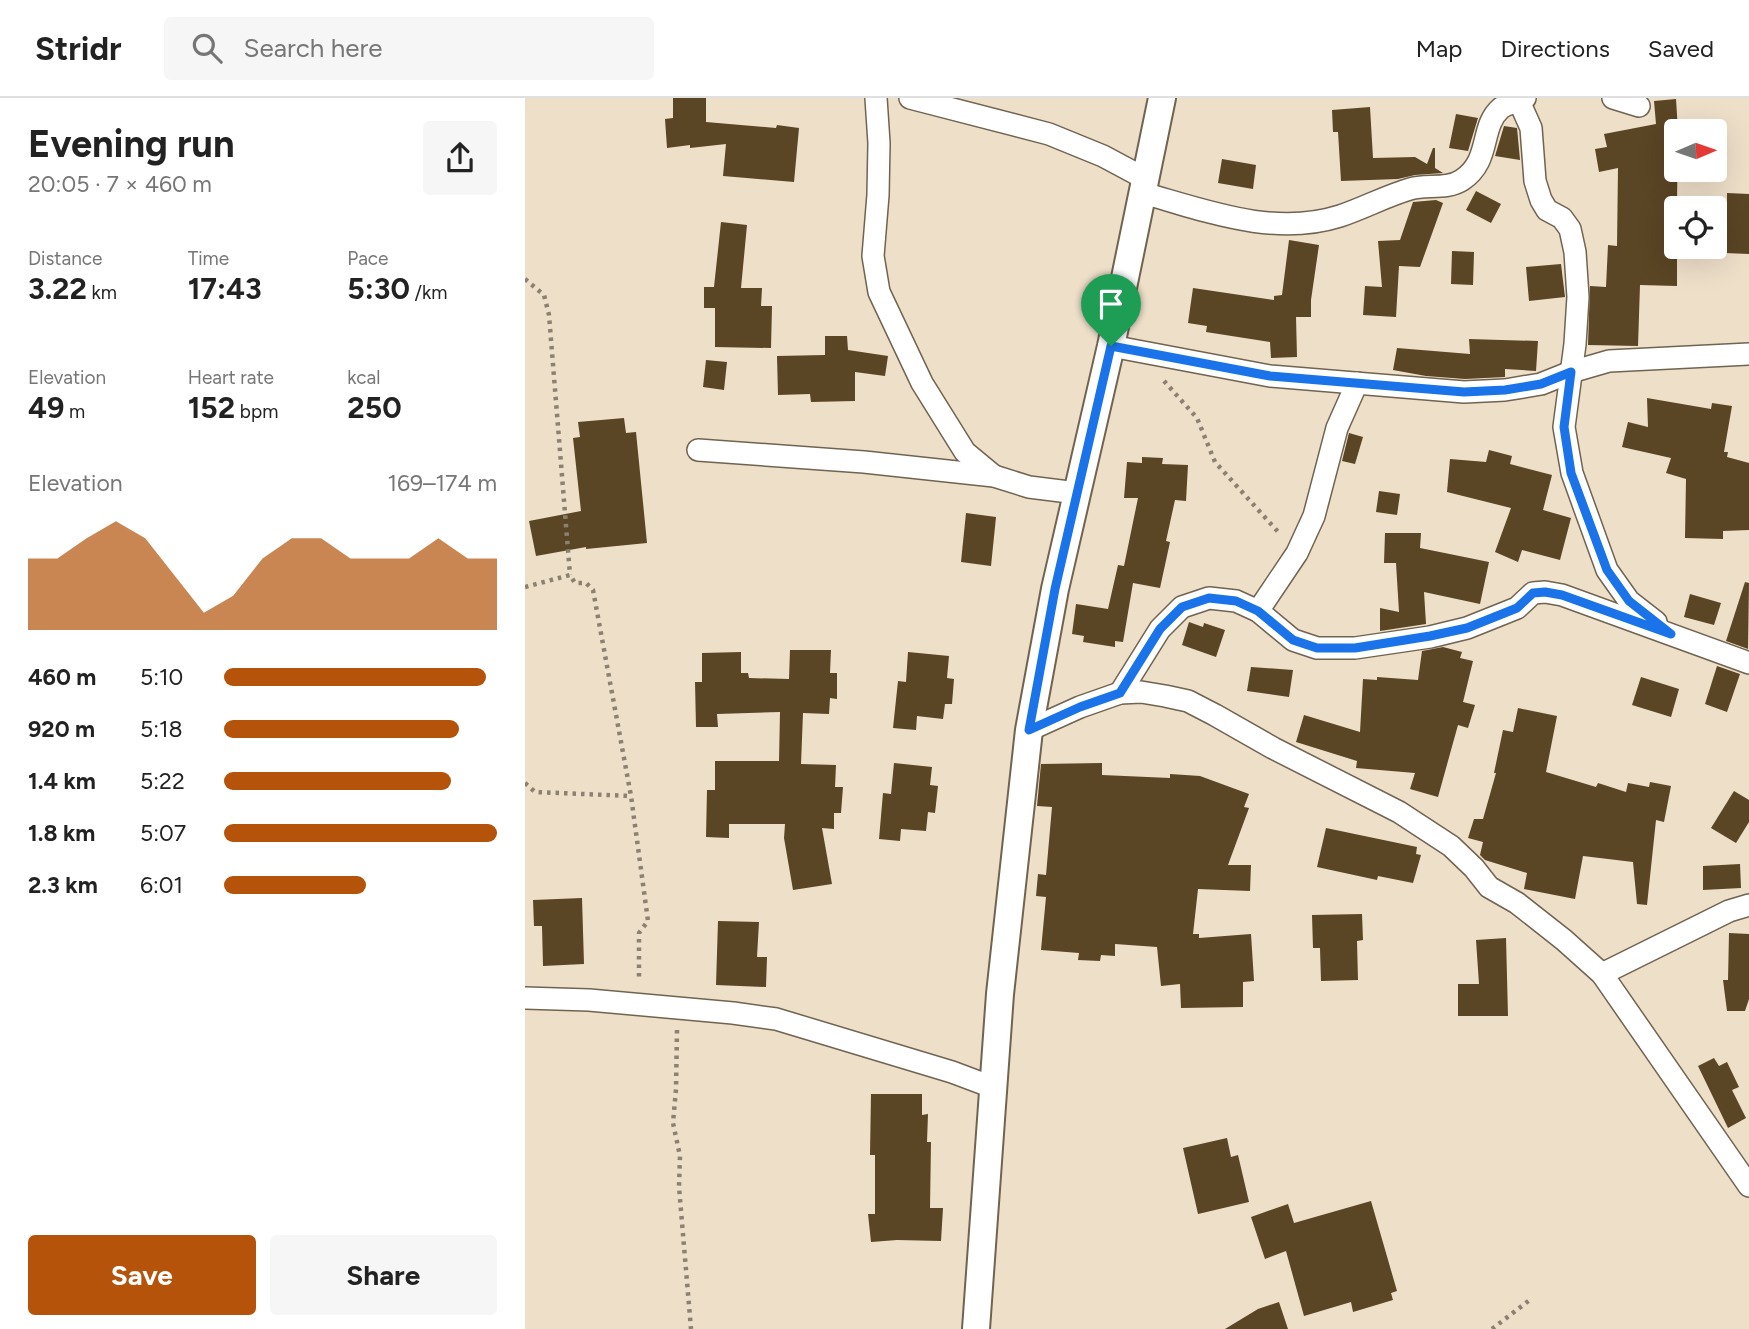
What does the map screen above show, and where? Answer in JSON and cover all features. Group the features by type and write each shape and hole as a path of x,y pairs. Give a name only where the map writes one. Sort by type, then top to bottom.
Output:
{"street":[{"path":"876,98 879,143 873,256 880,292 922,383 965,453 994,476"},
{"path":"910,98 1049,134 1103,156 1145,186 1224,216 1270,224 1302,224 1340,216 1414,187 1459,183 1475,170 1485,150 1493,117 1503,106 1522,100 1531,128 1535,181 1541,200 1547,210 1562,218 1570,229 1575,253 1578,297 1564,427 1571,473 1607,570 1629,601 1671,634"},
{"path":"976,1329 1000,994 1029,730 1055,589 1077,493 1122,348 1145,186 1162,98"},
{"path":"1613,98 1639,106"},
{"path":"1122,348 1270,376 1464,392 1505,390 1541,384 1609,361 1749,354"},
{"path":"1258,611 1297,553 1314,516 1337,429 1357,383"},
{"path":"698,450 864,462 994,476 1029,487 1077,493"},
{"path":"1120,693 1160,629 1182,607 1209,598 1236,601 1258,611 1293,640 1317,648 1355,648 1467,628 1517,608 1533,593 1545,592 1562,595 1671,634 1746,666"},
{"path":"1029,730 1120,693 1141,692 1188,701 1399,812 1451,846 1489,887 1517,903 1602,974 1749,1186"},
{"path":"1602,974 1729,911 1749,905"},
{"path":"525,998 589,1000 776,1019 952,1072 992,1087"}],"path":[{"path":"525,279 544,295 549,315 570,575 575,583 586,583 593,590 631,796 648,921 639,933 639,1007"},
{"path":"1122,348 1197,418 1215,462 1297,553"},
{"path":"525,587 570,575"},
{"path":"525,783 535,792 631,796"},
{"path":"677,1010 677,1089 673,1123 680,1156 679,1186 691,1329"},
{"path":"1492,1329 1531,1299"}],"building":[{"path":"673,98 706,98 706,122 799,128 794,182 723,176 726,144 667,148 665,119 673,118"},
{"path":"1676,99 1677,119 1664,119 1664,182 1677,182 1677,196 1664,196 1664,259 1677,259 1677,286 1640,285 1638,346 1588,345 1590,286 1606,287 1608,245 1617,246 1618,168 1599,172 1595,149 1607,147 1604,134 1656,124 1654,101"},
{"path":"1370,107 1373,158 1415,157 1427,164 1435,148 1435,168 1443,173 1398,179 1341,181 1338,132 1333,132 1332,110"},
{"path":"1456,114 1478,118 1468,151 1449,148"},
{"path":"1504,126 1517,128 1520,160 1495,156"},
{"path":"1222,159 1256,165 1253,189 1218,183"},
{"path":"1476,191 1501,204 1491,223 1466,210"},
{"path":"1727,193 1749,194 1749,254 1727,253"},
{"path":"1436,200 1443,203 1420,267 1399,266 1396,317 1363,315 1365,286 1382,287 1378,241 1400,240 1413,202"},
{"path":"721,222 747,225 741,288 762,288 761,306 772,306 771,348 715,347 715,308 704,308 704,287 714,287"},
{"path":"1289,240 1319,245 1311,317 1296,317 1297,357 1271,358 1270,342 1206,332 1207,326 1188,323 1193,288 1274,300 1274,296 1282,295"},
{"path":"1452,251 1474,252 1473,285 1451,284"},
{"path":"1561,264 1565,297 1529,301 1526,267"},
{"path":"825,336 847,336 848,350 888,356 885,376 855,372 855,401 811,402 810,394 778,395 777,356 825,355"},
{"path":"1469,339 1538,341 1536,371 1505,369 1505,377 1465,379 1393,370 1397,348 1470,354"},
{"path":"706,360 727,362 724,390 703,387"},
{"path":"1647,398 1711,409 1712,403 1732,406 1724,452 1728,452 1727,457 1749,463 1749,530 1723,531 1723,539 1685,538 1686,479 1666,473 1671,458 1622,447 1628,422 1648,427"},
{"path":"624,418 626,433 636,432 647,543 586,547 536,556 529,521 581,511 573,438 580,437 578,422"},
{"path":"1349,433 1363,437 1355,464 1342,461"},
{"path":"1489,450 1512,456 1510,464 1552,475 1543,510 1571,518 1560,560 1522,550 1518,562 1495,552 1511,508 1447,492 1450,459 1486,462"},
{"path":"1142,457 1163,458 1162,464 1188,465 1186,501 1175,500 1166,541 1170,542 1160,588 1133,583 1123,642 1115,641 1115,647 1083,642 1084,636 1072,634 1076,604 1108,609 1118,565 1124,566 1138,498 1124,498 1127,462 1142,463"},
{"path":"1379,491 1400,494 1397,515 1376,512"},
{"path":"966,513 996,517 991,566 961,562"},
{"path":"1385,533 1421,533 1420,548 1489,562 1480,604 1424,592 1426,624 1380,631 1380,608 1399,612 1396,563 1384,563"},
{"path":"1745,582 1749,583 1748,649 1726,641"},
{"path":"1690,594 1721,603 1714,625 1684,617"},
{"path":"1189,622 1203,627 1204,623 1225,630 1216,657 1182,645"},
{"path":"1443,647 1462,652 1460,658 1473,661 1463,702 1475,705 1468,728 1458,725 1438,797 1410,789 1415,773 1356,768 1357,761 1296,742 1304,715 1360,732 1363,679 1377,680 1377,677 1418,680 1422,651"},
{"path":"790,650 831,650 830,673 837,673 837,699 830,698 829,714 803,713 801,764 836,765 835,787 843,787 841,813 834,813 834,829 822,828 832,884 793,890 784,838 785,824 729,824 729,838 706,837 707,790 715,790 715,761 779,761 780,712 717,714 718,727 696,727 695,682 702,682 702,653 741,652 741,673 748,673 749,678 789,679"},
{"path":"908,652 949,656 947,678 954,679 952,704 945,704 943,719 917,716 916,730 893,728 898,681 906,682"},
{"path":"1717,666 1740,674 1727,712 1705,704"},
{"path":"1251,667 1293,670 1289,697 1247,691"},
{"path":"1641,677 1679,689 1671,717 1632,705"},
{"path":"1518,708 1557,716 1546,772 1596,787 1598,783 1626,792 1628,783 1649,787 1650,782 1671,786 1664,822 1656,820 1647,905 1637,904 1633,862 1583,856 1575,899 1524,889 1527,873 1485,860 1480,855 1483,842 1468,838 1474,819 1483,819 1496,773 1503,730 1513,732"},
{"path":"894,763 932,767 930,785 938,786 935,813 928,812 926,831 901,829 900,841 879,839 883,793 891,794"},
{"path":"1102,763 1102,775 1170,778 1170,774 1200,776 1249,794 1244,807 1249,808 1228,865 1251,865 1250,891 1198,889 1193,934 1199,934 1199,938 1251,934 1254,981 1243,982 1243,1007 1181,1008 1180,984 1161,986 1157,947 1115,944 1115,956 1101,955 1100,961 1078,960 1079,953 1041,950 1046,897 1036,896 1038,874 1046,875 1052,807 1037,806 1041,764"},
{"path":"1734,791 1749,800 1749,822 1736,843 1711,828"},
{"path":"1326,828 1417,847 1416,854 1421,855 1413,883 1378,876 1377,880 1317,867"},
{"path":"1740,864 1741,888 1703,890 1703,866"},
{"path":"582,898 584,964 543,966 542,926 534,926 533,900"},
{"path":"1362,914 1363,940 1357,941 1358,980 1321,981 1320,948 1313,948 1312,915"},
{"path":"718,921 759,922 757,957 767,957 766,987 716,985"},
{"path":"1729,933 1749,934 1749,999 1745,1011 1727,1011 1723,980 1728,980"},
{"path":"1506,938 1508,1016 1458,1016 1458,984 1479,984 1476,940"},
{"path":"1714,1058 1719,1066 1727,1062 1739,1087 1732,1090 1746,1118 1728,1128 1698,1066"},
{"path":"871,1094 922,1094 922,1115 928,1114 927,1142 931,1142 930,1208 943,1208 941,1241 871,1242 868,1214 875,1214 875,1155 870,1155"},
{"path":"1227,1138 1231,1157 1238,1155 1249,1202 1198,1214 1183,1148"},
{"path":"1371,1201 1397,1291 1391,1293 1393,1300 1353,1312 1351,1302 1304,1316 1286,1251 1265,1259 1251,1217 1288,1204 1294,1223"},
{"path":"1279,1302 1288,1329 1225,1329 1258,1309"}],"route":[{"path":"1111,346 1270,376 1464,392 1505,390 1541,384 1571,372 1564,427 1571,473 1607,570 1629,601 1671,634 1562,595 1545,592 1533,593 1506,614 1467,628 1355,648 1317,648 1293,640 1258,611 1236,601 1209,598 1182,607 1160,629 1120,693 1029,730 1055,589 1111,346"}]}
